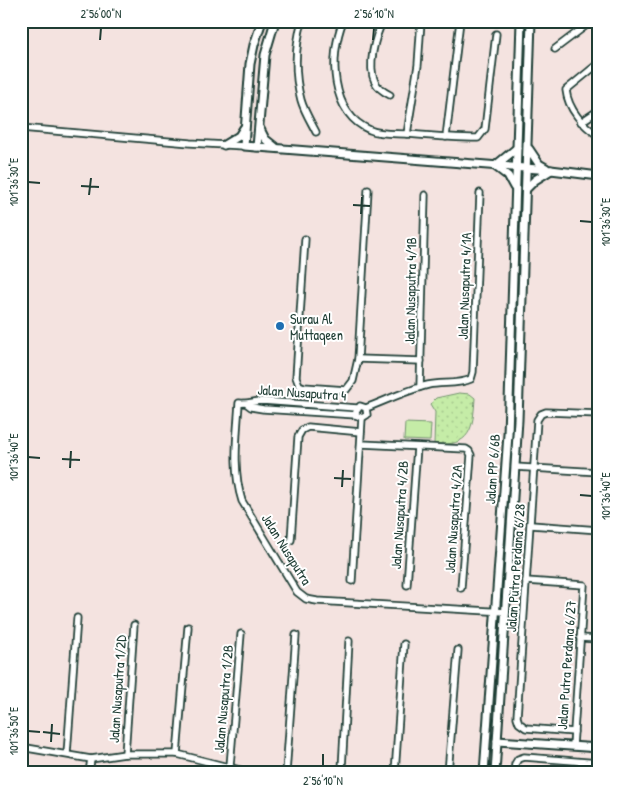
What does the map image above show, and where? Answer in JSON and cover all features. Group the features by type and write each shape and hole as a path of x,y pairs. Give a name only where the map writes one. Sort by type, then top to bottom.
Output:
{"street":[{"path":"244,146 250,64 262,21"},
{"path":"257,147 265,54 275,21"},
{"path":"302,21 296,63 298,86 302,102 316,132"},
{"path":"342,21 338,32 334,59 335,80 344,104 354,120 371,130 407,134 478,138 485,129 496,34"},
{"path":"383,21 374,44 372,64 375,81 382,90 390,95"},
{"path":"407,134 418,65 421,21"},
{"path":"446,137 460,21"},
{"name":"Jalan PP 6/6B","path":"484,773 508,434 521,21"},
{"name":"Jalan PP 6/6B","path":"495,773 518,420 531,21"},
{"path":"555,49 592,21"},
{"path":"599,63 566,90 571,106 581,122 599,136"},
{"path":"581,122 599,110"},
{"path":"259,125 265,139 275,148"},
{"path":"224,145 239,136 245,127"},
{"path":"21,128 527,168 599,176"},
{"path":"495,166 517,148"},
{"path":"528,148 539,164 551,170"},
{"path":"495,166 508,176 515,190"},
{"path":"526,189 534,180 551,170"},
{"path":"305,239 297,382 304,387 346,390 353,381 358,359 368,190"},
{"name":"Jalan Nusaputra 4/1A","path":"420,387 462,382 471,379 473,372 480,193"},
{"name":"Jalan Nusaputra 4/1B","path":"420,387 425,195"},
{"path":"358,359 420,361"},
{"path":"352,581 361,444 358,414 367,415 366,408 420,387"},
{"name":"Jalan Nusaputra","path":"239,403 236,453 237,486 242,501 297,592 317,602 506,612"},
{"name":"Jalan Nusaputra 4","path":"239,403 262,409 358,414 360,406 366,408"},
{"name":"Jalan Putra Perdana 6/28","path":"574,732 526,728 519,724 517,717 537,420 541,414 546,412 599,414"},
{"path":"291,540 298,437 302,430 308,427 361,432"},
{"path":"361,444 417,447"},
{"name":"Jalan Nusaputra 4/2A","path":"417,447 466,449 471,455 461,588"},
{"name":"Jalan Nusaputra 4/2B","path":"407,585 417,447"},
{"path":"515,467 599,472"},
{"path":"530,525 599,530"},
{"name":"Jalan Putra Perdana 6/27","path":"526,581 584,585 573,746"},
{"path":"67,754 77,618"},
{"name":"Jalan Nusaputra 1/2D","path":"125,754 134,625"},
{"path":"177,754 188,627"},
{"name":"Jalan Nusaputra 1/2B","path":"230,766 241,634"},
{"path":"286,773 296,635"},
{"path":"580,638 599,639"},
{"path":"349,641 342,769 373,773"},
{"path":"395,773 404,644"},
{"path":"448,773 458,650"},
{"path":"497,740 599,748"},
{"path":"21,747 91,759 125,754 177,754 252,773"},
{"path":"514,773 515,764 518,759 524,757 599,763"},
{"path":"89,773 91,759"}],"green space":[{"path":"459,393 470,394 475,398 473,419 468,434 456,442 434,444 435,412 430,404 436,398"},
{"path":"405,423 431,424 430,441 404,440"}],"place":[{"name":"Surau Al Muttaqeen","path":"280,326"}]}
